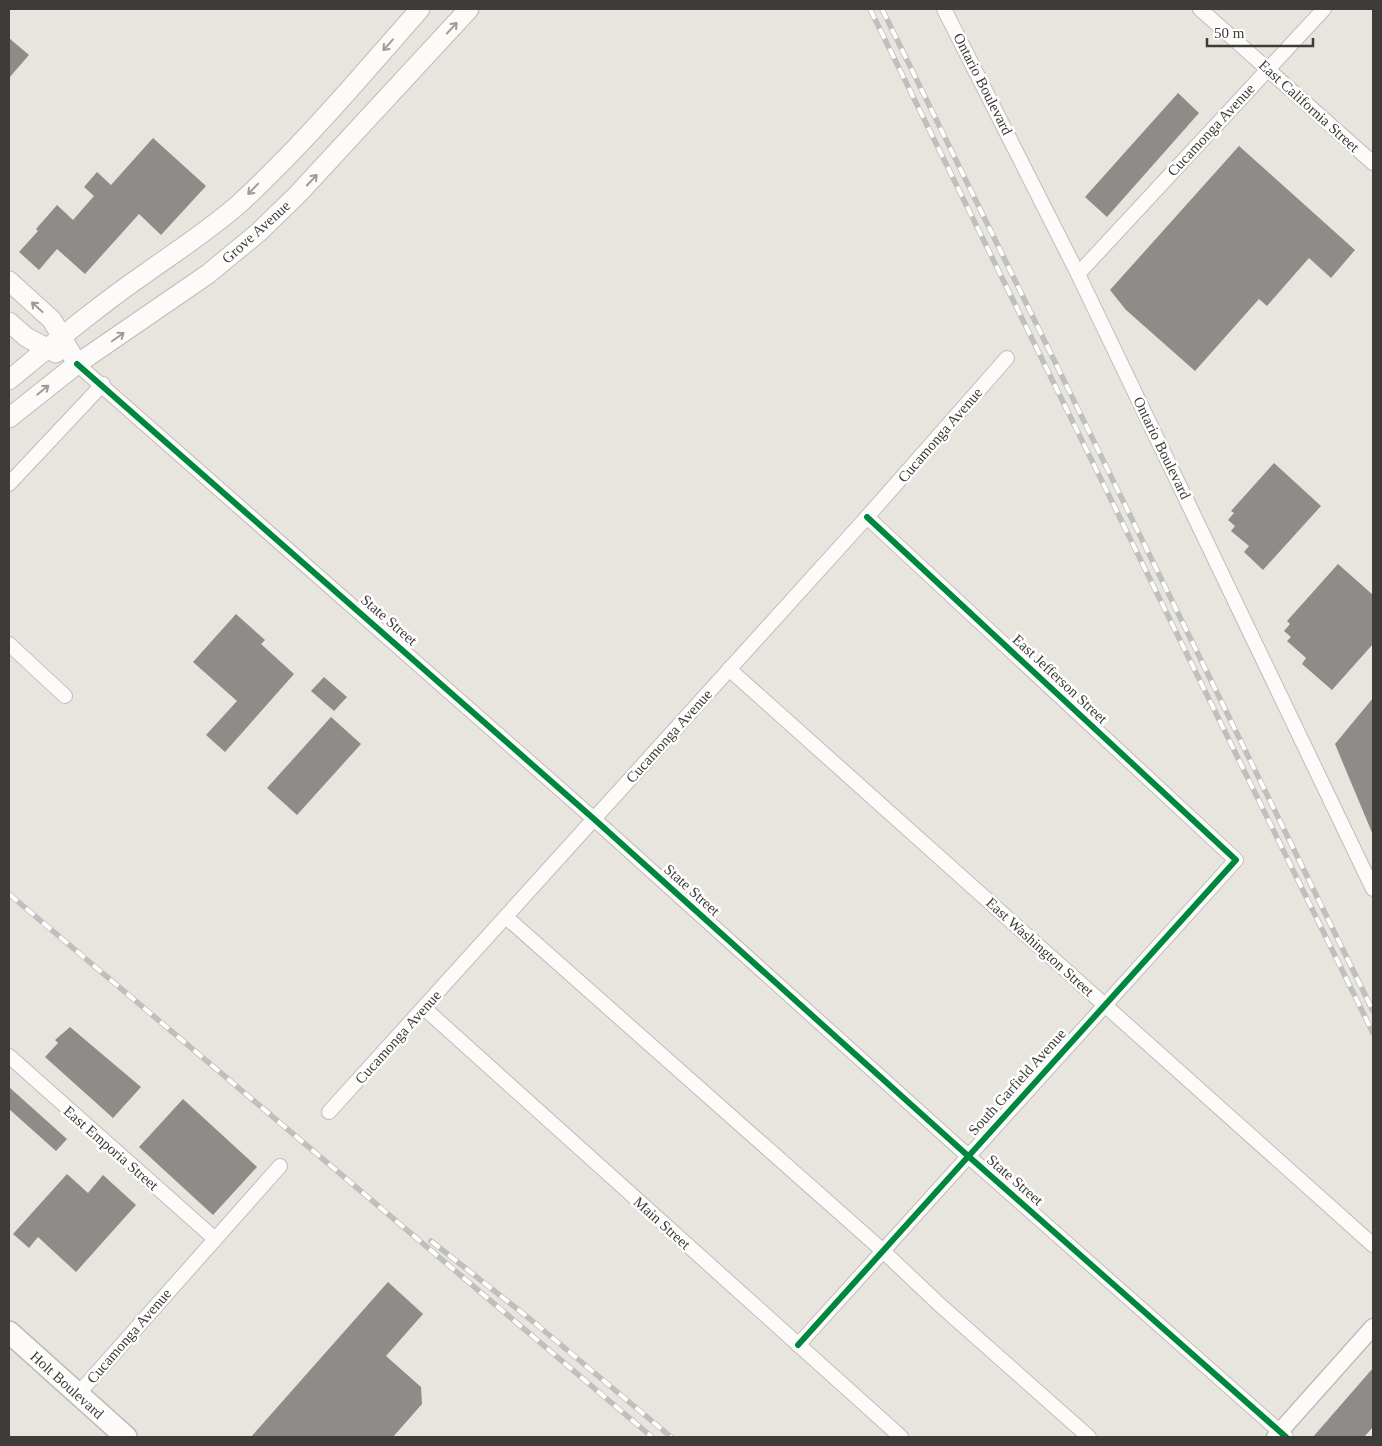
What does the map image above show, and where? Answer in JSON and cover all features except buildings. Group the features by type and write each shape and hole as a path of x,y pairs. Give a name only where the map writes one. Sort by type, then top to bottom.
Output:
{"main road":[{"path":"9,380 54,342 145,273 183,248 240,203 322,120 420,9"},
{"name":"Grove Avenue","path":"9,418 77,364 208,274 259,232 298,194 469,9"},
{"path":"9,281 52,320 54,342"},
{"path":"9,322 26,337 54,342 77,364"},
{"name":"Holt Boulevard","path":"9,1332 126,1437"}],"street":[{"name":"Ontario Boulevard","path":"944,9 1078,274 1373,889"},
{"name":"East California Street","path":"1200,9 1373,163"},
{"name":"Cucamonga Avenue","path":"1078,274 1324,9"},
{"name":"Cucamonga Avenue","path":"329,1112 867,517 1007,358"},
{"name":"State Street","path":"77,364 102,384 594,819 1280,1435"},
{"path":"9,484 102,384"},
{"name":"East Jefferson Street","path":"867,517 1236,860"},
{"path":"9,644 65,696"},
{"name":"East Washington Street","path":"729,669 1373,1245"},
{"name":"South Garfield Avenue","path":"798,1345 1236,860"},
{"path":"506,917 882,1250 940,1305 1089,1437"},
{"name":"Main Street","path":"424,1008 901,1437"},
{"name":"East Emporia Street","path":"9,1056 215,1240"},
{"name":"Cucamonga Avenue","path":"78,1394 280,1166"},
{"path":"1280,1435 1373,1327"}],"railway":[{"path":"870,9 1373,1033"},
{"path":"882,9 1373,1011"},
{"path":"9,894 652,1437"},
{"path":"431,1241 530,1319 671,1437"}],"cycle path":[{"path":"77,364 594,819 967,1155 1286,1437"},
{"path":"798,1345 1236,860 867,517"}]}
